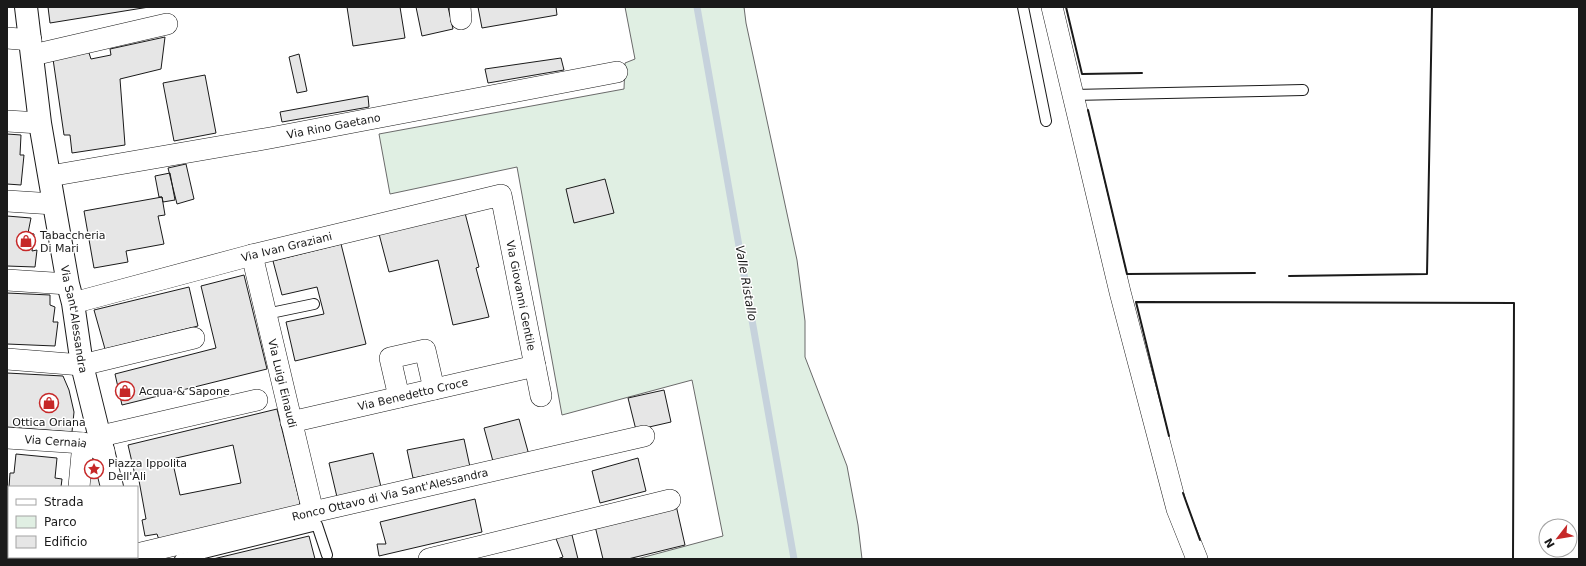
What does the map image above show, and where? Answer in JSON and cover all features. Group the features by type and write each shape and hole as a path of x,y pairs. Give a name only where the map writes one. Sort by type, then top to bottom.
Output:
{"street":[{"name":"Via Sant'Alessandra","path":"26,7 40,123 71,293 96,444 112,486"},
{"path":"1052,7 1120,292 1175,502 1197,559"},
{"path":"7,38 32,47 167,24"},
{"name":"Via Rino Gaetano","path":"50,176 270,138 617,72"},
{"path":"7,121 40,123"},
{"name":"Via Ivan Graziani","path":"7,280 71,293 252,255 501,195"},
{"name":"Via Giovanni Gentile","path":"501,195 541,396"},
{"path":"7,201 54,204"},
{"name":"Via Luigi Einaudi","path":"252,255 291,422 314,512"},
{"path":"7,359 82,365 194,338"},
{"path":"399,397 390,358 418,351 425,350 434,389"},
{"name":"Via Benedetto Croce","path":"291,422 535,366"},
{"name":"Via Cernaia","path":"7,438 96,444 257,400"},
{"name":"Ronco Ottavo di Via Sant'Alessandra","path":"138,554 644,436"},
{"path":"79,486 96,444"},
{"path":"429,559 670,500"}],"lane":[{"path":"1023,7 1046,121"},
{"path":"1073,95 1303,90"},
{"path":"266,314 314,304"},
{"path":"180,559 317,526 327,555"}],"green space":[{"path":"625,7 744,7 746,23 797,260 805,321 805,357 847,466 858,525 862,559 637,559 723,536 692,380 562,415 517,167 390,194 379,134 624,89 625,63 635,59"}],"shaded area":[{"name":"Piazza Ippolita Dell'Ali","path":"83,443 104,451 112,486 79,486"},
{"path":"128,558 129,559 75,559"}],"building":[{"path":"48,7 149,7 50,23"},
{"path":"347,7 400,7 405,38 353,46"},
{"path":"416,7 448,7 453,29 422,36"},
{"path":"478,7 556,7 557,15 482,28"},
{"path":"165,37 161,69 120,79 125,145 72,153 70,135 64,135 53,59 88,50 91,59 111,55 110,49"},
{"path":"299,54 307,91 297,93 289,57"},
{"path":"561,58 564,70 488,83 485,69"},
{"path":"205,75 216,133 174,141 163,83"},
{"path":"368,96 369,107 282,122 280,112"},
{"path":"7,134 21,135 20,155 24,155 21,185 7,184"},
{"path":"186,164 194,199 177,204 168,168"},
{"path":"170,173 175,200 163,202 162,197 159,197 155,176"},
{"path":"605,179 614,213 574,223 566,189"},
{"path":"162,197 165,215 158,216 164,244 126,251 128,262 94,268 84,211"},
{"path":"465,213 479,267 476,268 489,317 453,325 438,260 389,272 379,234"},
{"path":"7,216 31,218 28,233 34,234 32,251 37,250 35,267 7,266"},
{"path":"341,244 366,344 295,361 286,322 324,314 317,287 282,295 273,261"},
{"path":"244,275 267,369 122,405 115,374 216,348 201,286"},
{"path":"189,287 198,326 105,349 94,310"},
{"path":"7,293 50,295 50,305 55,307 53,322 58,322 55,346 7,344"},
{"path":"7,373 63,376 69,390 74,412 72,432 7,427"},
{"path":"664,390 671,422 636,430 628,398"},
{"path":"277,409 300,503 295,510 159,540 157,534 145,536 142,520 146,519 138,475 135,475 128,445","holes":["233,445 241,483 180,495 172,459"]},
{"path":"519,419 529,455 494,465 484,428"},
{"path":"464,439 470,467 413,478 407,450"},
{"path":"373,453 381,487 337,497 329,463"},
{"path":"16,454 57,458 55,478 62,479 61,486 9,486 10,473 14,473"},
{"path":"638,458 646,491 600,503 592,471"},
{"path":"475,499 482,532 379,556 377,544 386,544 380,522"},
{"path":"676,505 685,545 628,559 603,559 595,526"},
{"path":"571,531 578,559 557,559 563,557 555,536"},
{"path":"7,535 8,558 62,558 62,559 7,559"},
{"path":"309,536 315,559 213,559"}],"waterway":[{"name":"Valle Ristallo","path":"697,7 794,559"}],"wall":[{"path":"1066,7 1082,74 1142,73"},
{"path":"1289,276 1427,274 1432,7"},
{"path":"1088,110 1127,274 1255,273"},
{"path":"1169,436 1136,302 1514,303 1513,559"},
{"path":"1183,493 1200,540"}],"place":[{"name":"Tabaccheria Di Mari","path":"26,241"},
{"name":"Acqua & Sapone","path":"125,391"},
{"name":"Ottica Oriana","path":"49,403"},
{"name":"Piazza Ippolita Dell'Ali","path":"94,469"}]}
